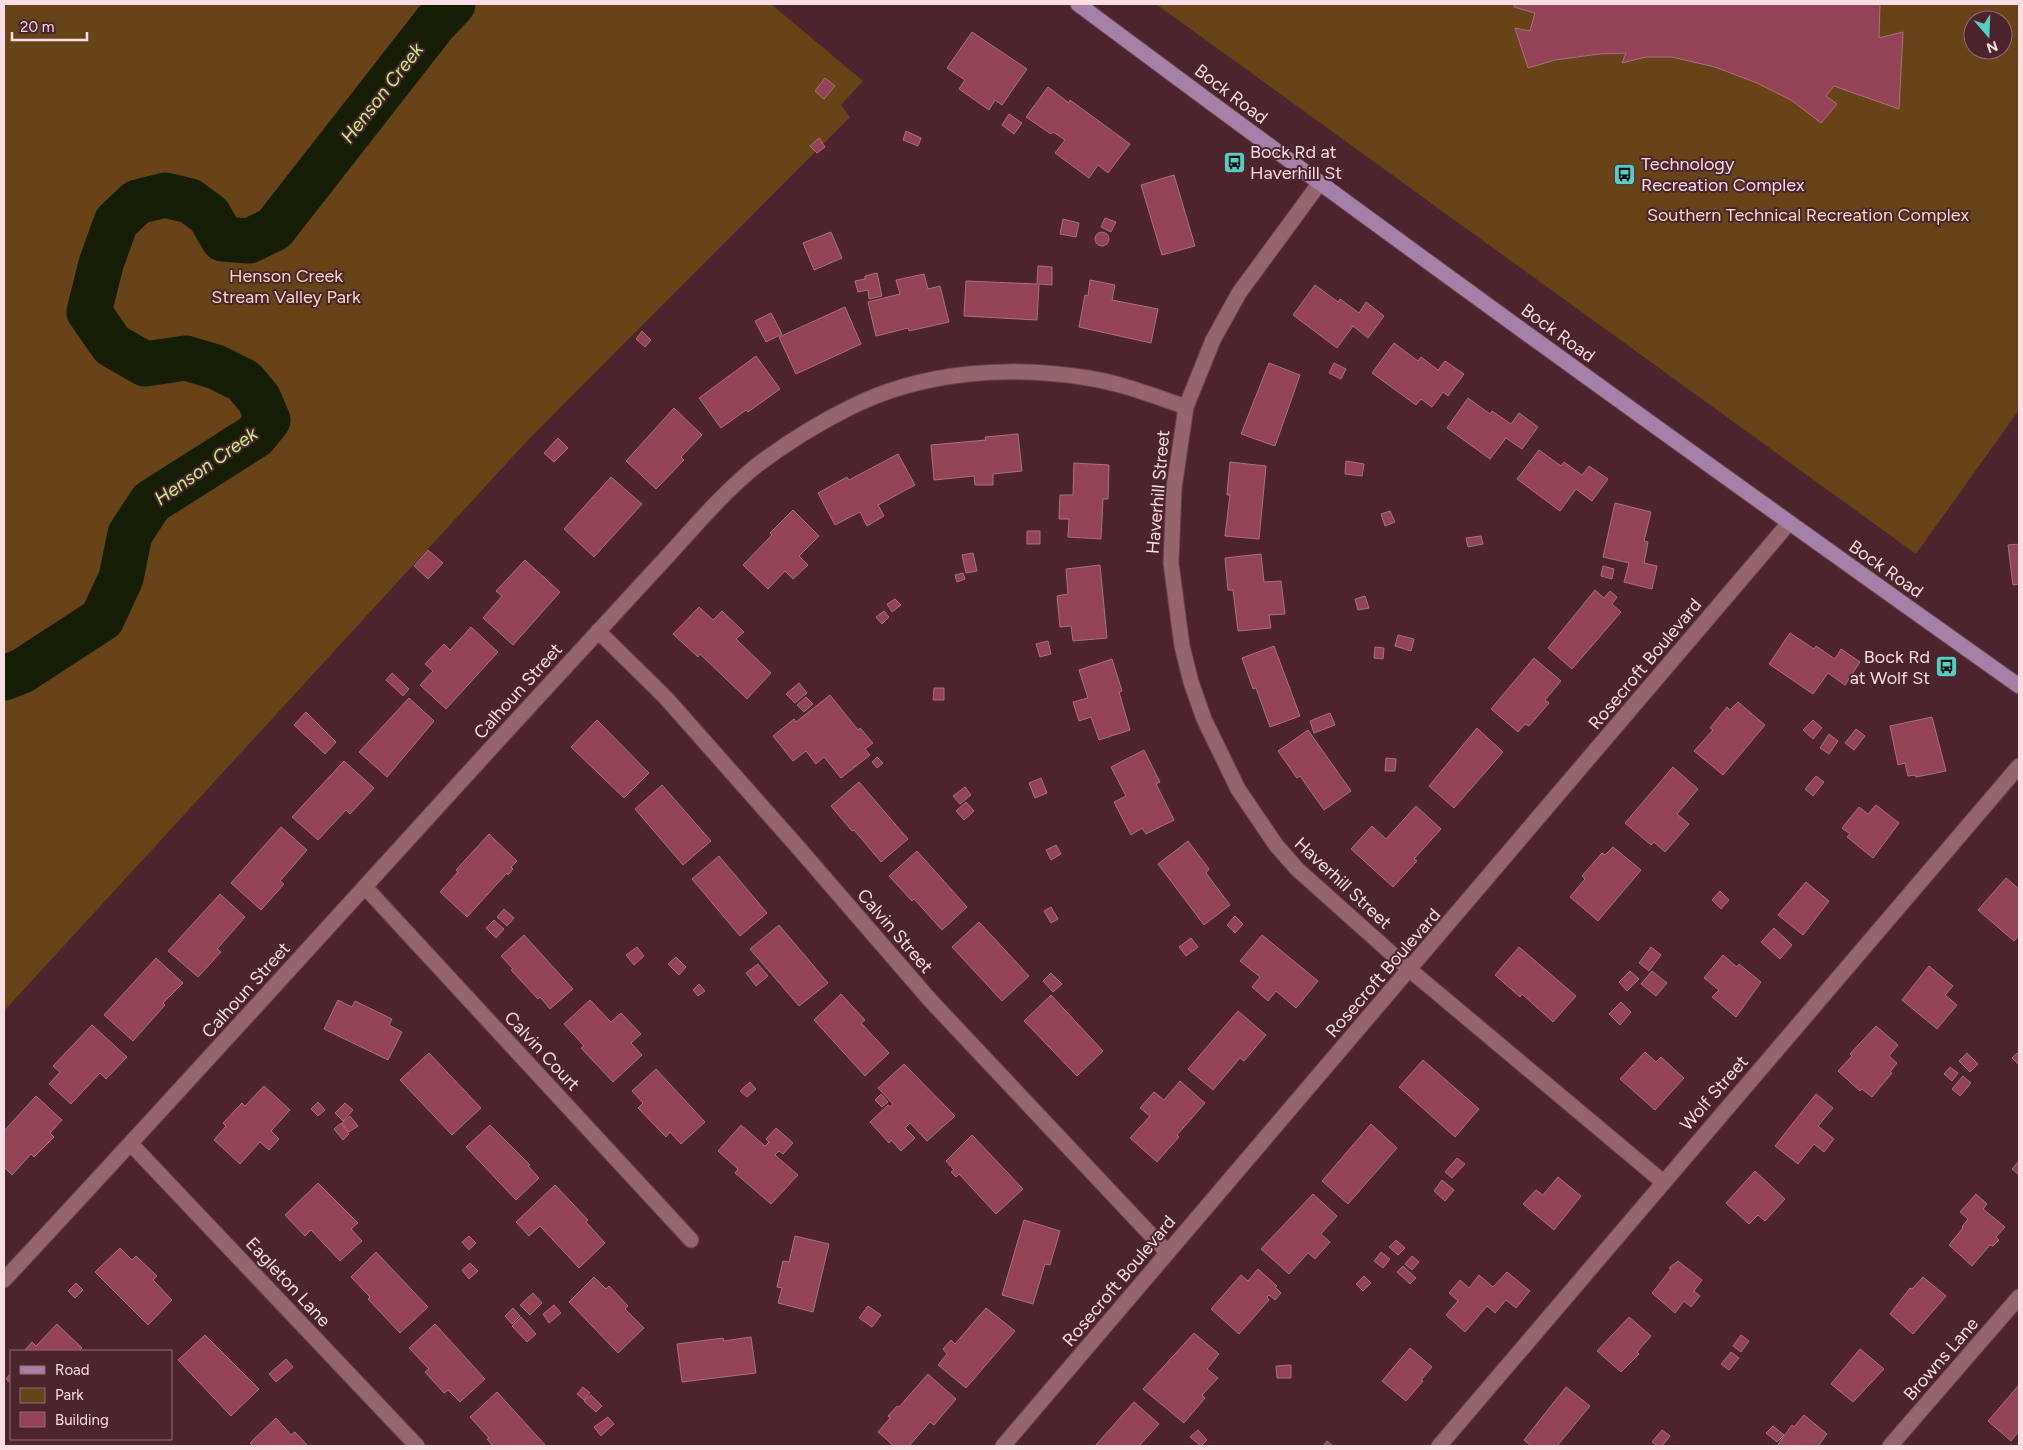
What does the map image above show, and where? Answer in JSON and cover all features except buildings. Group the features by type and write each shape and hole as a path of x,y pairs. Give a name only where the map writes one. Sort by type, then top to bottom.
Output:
{"main road":[{"name":"Bock Road","path":"1078,4 1319,184 1789,523 2019,686"}],"street":[{"name":"Haverhill Street","path":"1319,184 1239,293 1213,340 1186,407 1174,488 1171,563 1182,646 1191,682 1204,719 1238,789 1276,845 1314,886 1410,970 1663,1182"},
{"name":"Calhoun Street","path":"4,1280 131,1144 598,631 730,490 755,468 850,407 915,384 979,372 1087,377 1122,385 1186,407"},
{"name":"Rosecroft Boulevard","path":"1003,1446 1789,523"},
{"name":"Calvin Street","path":"598,631 666,698 930,1000 1167,1252"},
{"name":"Wolf Street","path":"1439,1446 2019,766"},
{"name":"Calvin Court","path":"365,887 691,1240"},
{"name":"Eagleton Lane","path":"131,1144 417,1446"},
{"name":"Browns Lane","path":"1890,1446 2019,1297"}],"green space":[{"name":"Henson Creek Stream Valley Park","path":"4,4 771,4 863,81 841,105 850,117 527,441 4,1011"},
{"name":"Southern Technical Recreation Complex","path":"1156,4 2019,4 2019,410 1916,554"}],"waterway":[{"name":"Henson Creek","path":"4,678 22,671 102,619 121,578 130,534 151,502 255,436 268,420 259,399 244,381 216,367 186,358 145,364 112,345 89,312 101,264 116,222 137,202 165,195 190,201 209,215 223,239 249,241 274,229 435,23 453,4"}],"place":[{"name":"Bock Rd at Haverhill St","path":"1234,162"},
{"name":"Technology Recreation Complex","path":"1625,174"},
{"name":"Bock Rd at Wolf St","path":"1946,667"}]}
